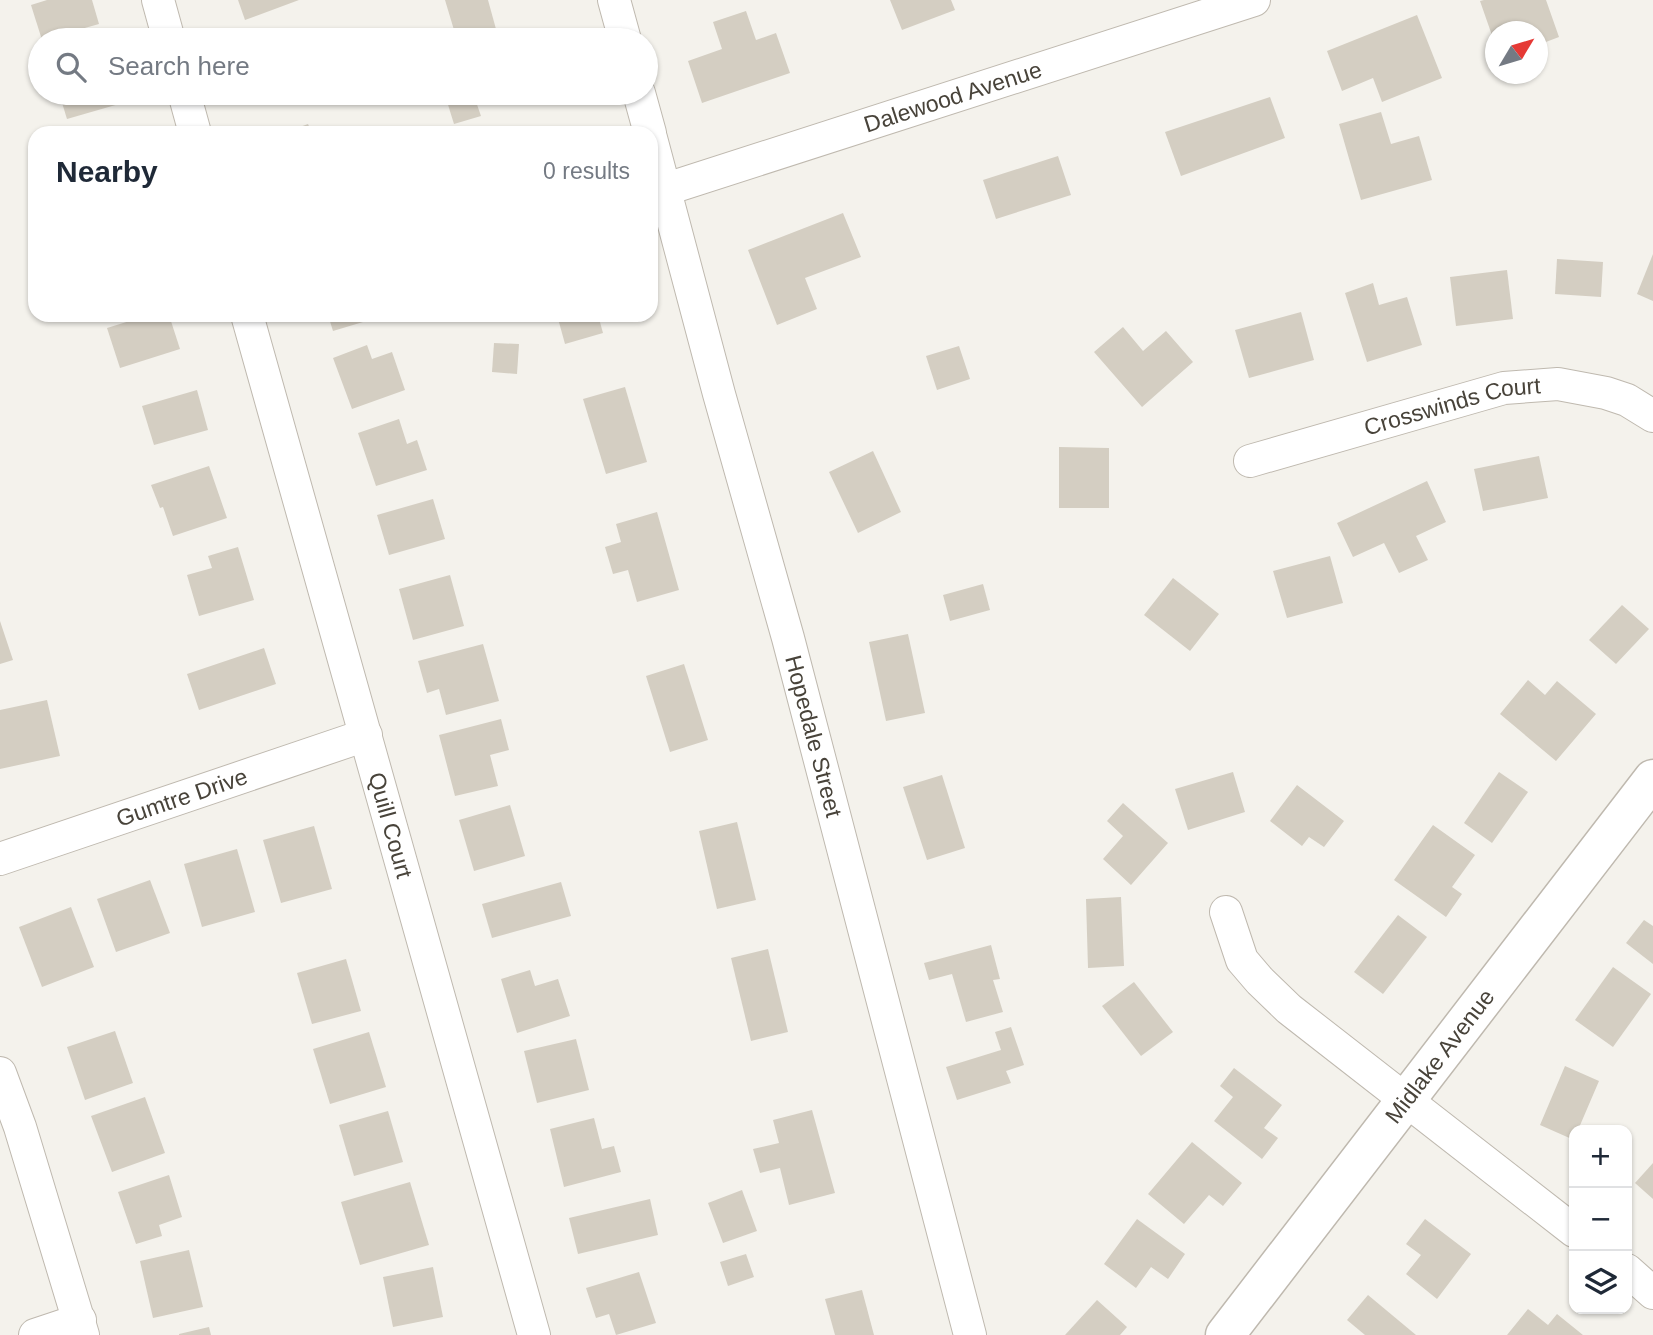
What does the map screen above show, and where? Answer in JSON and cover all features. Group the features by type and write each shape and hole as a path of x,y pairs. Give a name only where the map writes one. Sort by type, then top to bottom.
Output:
{"street":[{"path":"158,0 166,28"},
{"path":"614,0 622,28"},
{"name":"Dalewood Avenue","path":"658,192 1254,0"},
{"path":"187,105 193,126"},
{"path":"642,105 648,126"},
{"name":"Hopedale Street","path":"658,192 788,638 970,1335"},
{"name":"Quill Court","path":"249,322 534,1335"},
{"name":"Crosswinds Court","path":"1250,461 1504,388 1558,384 1606,393 1627,400 1653,416"},
{"name":"Gumtre Drive","path":"0,859 366,735"},
{"name":"Midlake Avenue","path":"1225,1335 1653,779"},
{"path":"1226,912 1242,960 1289,1009 1569,1227"},
{"path":"0,1073 20,1127 81,1328 35,1335"},
{"path":"1632,1274 1653,1293"}],"building":[{"path":"47,0 92,0 99,24 85,28 38,28 31,5"},
{"path":"238,0 299,0 245,20"},
{"path":"445,0 488,0 496,28 453,28"},
{"path":"890,0 951,0 955,10 902,30"},
{"path":"1546,0 1559,37 1548,41 1548,21 1487,21 1480,1"},
{"path":"746,11 756,40 776,33 790,73 702,103 688,61 722,49 713,22"},
{"path":"1417,15 1442,78 1382,102 1373,78 1342,91 1327,51"},
{"path":"1270,97 1285,138 1181,176 1165,132"},
{"path":"63,105 116,105 67,119"},
{"path":"448,105 477,105 481,116 454,124"},
{"path":"1381,112 1391,144 1419,136 1432,180 1361,200 1339,124"},
{"path":"1058,156 1071,195 996,219 983,180"},
{"path":"843,213 861,257 805,278 817,309 777,325 748,250"},
{"path":"1653,254 1653,301 1637,294"},
{"path":"1557,259 1603,262 1601,297 1555,294"},
{"path":"1507,270 1513,319 1456,326 1450,277"},
{"path":"1373,283 1379,305 1407,297 1422,345 1367,362 1345,293"},
{"path":"1301,312 1314,360 1249,378 1235,330"},
{"path":"126,322 171,322 180,349 120,368 107,328"},
{"path":"330,322 363,322 333,331"},
{"path":"559,322 600,322 603,333 565,344"},
{"path":"1123,327 1143,351 1166,331 1193,362 1142,407 1094,352"},
{"path":"494,343 519,344 517,374 492,372"},
{"path":"367,345 372,359 392,352 405,390 352,409 333,358"},
{"path":"959,346 970,379 937,390 926,356"},
{"path":"625,387 647,462 606,474 583,399"},
{"path":"197,390 208,430 154,445 142,406"},
{"path":"399,419 407,444 417,440 427,470 376,486 358,433"},
{"path":"1059,447 1109,448 1109,508 1059,508"},
{"path":"873,451 901,512 858,533 829,472"},
{"path":"1539,456 1548,498 1483,511 1474,469"},
{"path":"209,466 227,518 173,536 163,507 160,508 151,485"},
{"path":"1427,481 1446,522 1416,536 1428,560 1399,573 1384,543 1353,557 1337,523"},
{"path":"433,499 445,539 389,555 377,515"},
{"path":"657,512 679,590 637,602 628,570 613,574 605,547 621,542 616,524"},
{"path":"238,547 254,600 199,616 187,575 212,568 208,556"},
{"path":"1330,556 1343,603 1287,618 1273,571"},
{"path":"450,575 464,626 413,640 399,589"},
{"path":"1173,578 1219,614 1190,651 1144,615"},
{"path":"983,584 990,610 950,621 943,595"},
{"path":"1622,605 1649,629 1616,664 1589,640"},
{"path":"0,621 13,660 0,664"},
{"path":"908,634 925,713 886,721 869,642"},
{"path":"483,644 499,701 446,715 439,689 427,693 418,661"},
{"path":"264,648 276,684 199,710 187,674"},
{"path":"684,664 708,740 670,752 646,676"},
{"path":"1528,680 1545,695 1557,681 1596,714 1556,761 1500,714"},
{"path":"47,700 60,756 0,769 0,710"},
{"path":"501,719 509,750 490,755 498,786 455,796 439,735"},
{"path":"1233,772 1245,812 1188,830 1175,789"},
{"path":"1499,772 1528,792 1492,843 1464,823"},
{"path":"942,775 965,848 927,860 903,787"},
{"path":"1297,785 1344,821 1324,847 1309,837 1302,846 1270,821"},
{"path":"1123,803 1168,843 1131,885 1103,859 1123,836 1107,821"},
{"path":"510,805 525,856 474,871 459,820"},
{"path":"737,822 756,900 717,909 699,831"},
{"path":"1433,825 1475,855 1452,887 1462,894 1446,917 1394,880"},
{"path":"314,826 332,889 281,903 263,840"},
{"path":"237,849 255,912 202,927 184,864"},
{"path":"150,880 170,933 116,952 97,899"},
{"path":"561,882 571,916 492,938 482,904"},
{"path":"1121,897 1124,966 1088,968 1086,899"},
{"path":"71,907 94,967 42,987 19,927"},
{"path":"1398,915 1427,937 1383,994 1354,972"},
{"path":"1644,920 1653,926 1653,964 1626,943"},
{"path":"991,945 1000,979 993,980 1003,1012 966,1022 952,974 929,980 924,963"},
{"path":"768,949 788,1032 751,1041 731,958"},
{"path":"346,959 361,1011 312,1024 297,973"},
{"path":"1613,967 1651,994 1613,1047 1575,1020"},
{"path":"530,970 535,986 558,979 570,1016 517,1033 501,979"},
{"path":"1134,982 1173,1032 1141,1056 1102,1006"},
{"path":"1011,1027 1024,1065 1006,1071 1011,1083 957,1100 946,1067 1001,1050 995,1032"},
{"path":"115,1031 133,1083 85,1100 67,1047"},
{"path":"369,1032 386,1087 330,1104 313,1049"},
{"path":"576,1039 589,1090 537,1103 524,1051"},
{"path":"1565,1066 1599,1081 1580,1125 1569,1125 1569,1138 1540,1125"},
{"path":"1234,1068 1282,1105 1264,1128 1278,1138 1262,1159 1214,1121 1233,1097 1220,1086"},
{"path":"145,1097 165,1153 112,1172 91,1116"},
{"path":"812,1110 835,1193 789,1205 780,1168 760,1173 753,1149 779,1143 773,1120"},
{"path":"388,1111 403,1162 354,1176 339,1125"},
{"path":"594,1118 602,1149 614,1146 621,1172 564,1187 550,1129"},
{"path":"1192,1142 1242,1183 1223,1206 1209,1195 1184,1224 1148,1194"},
{"path":"1653,1163 1653,1199 1635,1183"},
{"path":"169,1175 182,1217 159,1225 162,1236 136,1244 118,1192"},
{"path":"410,1182 429,1245 360,1265 341,1202"},
{"path":"742,1190 757,1231 723,1243 708,1203"},
{"path":"650,1199 658,1235 578,1254 569,1218"},
{"path":"1137,1219 1185,1254 1168,1279 1151,1267 1136,1288 1104,1264"},
{"path":"1425,1219 1471,1254 1437,1299 1406,1274 1421,1255 1406,1244"},
{"path":"189,1250 203,1307 153,1318 140,1261"},
{"path":"746,1254 754,1277 728,1286 720,1262"},
{"path":"433,1267 443,1317 393,1327 383,1277"},
{"path":"639,1272 656,1323 616,1335 609,1314 596,1318 586,1288"},
{"path":"862,1290 874,1335 835,1335 825,1299"},
{"path":"1368,1295 1416,1335 1365,1335 1347,1320"},
{"path":"1097,1300 1127,1327 1120,1335 1065,1335"},
{"path":"1528,1309 1548,1325 1557,1314 1583,1335 1507,1335"},
{"path":"209,1327 211,1335 179,1335 179,1334"}]}
